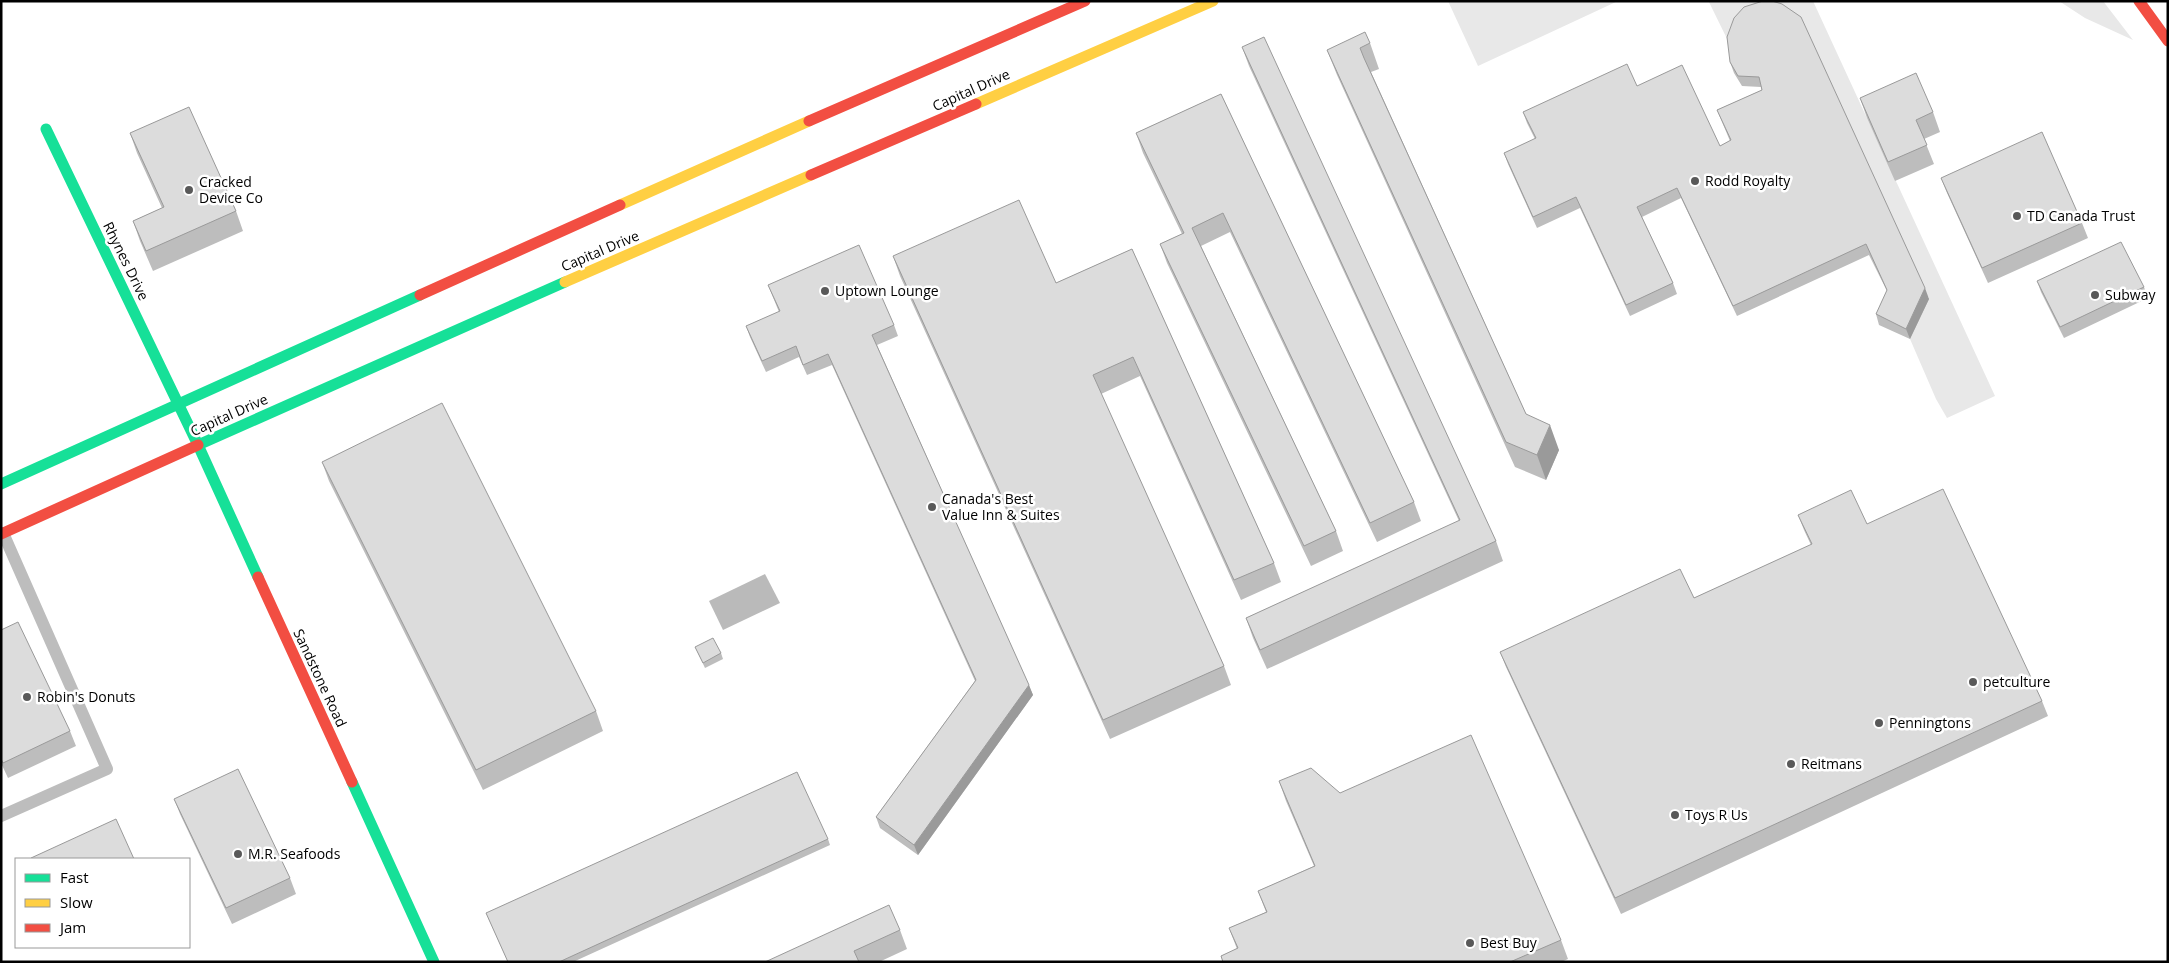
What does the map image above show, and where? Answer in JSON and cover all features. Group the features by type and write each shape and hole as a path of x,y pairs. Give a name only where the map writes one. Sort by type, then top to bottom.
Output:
{"main road":[{"name":"Capital Drive","path":"1,484 179,406 343,329 700,168 1085,1"},
{"name":"Capital Drive","path":"2,534 484,317 1213,1"},
{"path":"2139,1 2168,41"},
{"name":"Rhynes Drive","path":"46,129 179,406"},
{"name":"Sandstone Road","path":"179,406 434,962"}],"lane":[{"path":"1,816 107,769 2,534"}],"shaded area":[{"path":"1448,1 1618,1 1478,66"},
{"path":"1813,1 1995,396 1947,418 1936,399 1910,339 1929,298 1731,47 1709,2"},
{"path":"2059,1 2103,1 2133,40 2085,18"},
{"path":"765,574 780,603 723,630 709,601"}],"building":[{"name":"Rodd Royalty","path":"1763,1 1782,4 1801,17 1925,288 1906,329 1876,314 1887,290 1866,244 1733,306 1677,188 1637,207 1673,283 1626,305 1576,197 1533,217 1504,153 1536,138 1523,112 1627,64 1637,86 1682,65 1720,146 1731,140 1717,110 1762,90 1759,77 1738,76 1730,62 1727,37 1734,18 1744,7"},
{"path":"1365,32 1370,43 1360,48 1364,58 1526,414 1550,425 1537,455 1506,442 1327,50"},
{"path":"1264,37 1496,541 1260,650 1246,618 1460,520 1242,47"},
{"path":"1916,73 1933,112 1916,120 1927,145 1888,162 1860,98"},
{"path":"1221,94 1414,502 1370,523 1223,213 1192,228 1336,531 1304,546 1160,244 1184,233 1136,133"},
{"name":"Cracked Device Co","path":"189,107 236,211 146,251 133,221 164,207 130,133"},
{"name":"TD Canada Trust","path":"2042,132 2082,223 1982,268 1941,178"},
{"path":"1019,200 1056,283 1132,249 1274,563 1234,580 1133,357 1093,375 1224,666 1103,720 893,256"},
{"name":"Subway","path":"2121,242 2144,287 2060,327 2037,281"},
{"path":"859,245 894,325 872,335 1029,685 914,845 876,817 976,680 828,354 803,365 796,346 762,361 746,326 780,311 768,285"},
{"path":"442,403 596,711 476,770 322,462"},
{"path":"1943,489 2042,701 1615,898 1500,652 1680,569 1694,598 1812,544 1798,515 1851,490 1867,524"},
{"name":"Robin's Donuts","path":"18,622 70,731 3,763 1,759 1,630"},
{"path":"713,638 721,653 703,663 695,647"},
{"path":"1471,735 1561,940 1510,962 1223,962 1221,956 1238,948 1229,928 1267,912 1258,891 1315,866 1279,781 1311,768 1340,793"},
{"name":"M.R. Seafoods","path":"238,769 290,878 226,908 174,799"},
{"path":"797,772 828,839 559,962 508,962 486,913"},
{"path":"116,819 134,858 31,858"},
{"path":"889,905 900,930 854,951 859,962 765,962"}],"traffic: fast":[{"path":"46,129 198,445 258,577"},
{"path":"198,445 565,282"},
{"path":"1,484 420,295"},
{"path":"352,782 434,962"}],"traffic: slow":[{"path":"976,104 1213,1"},
{"path":"620,205 809,121"},
{"path":"565,282 811,175"}],"traffic: jam":[{"path":"809,121 1085,1"},
{"path":"2139,1 2168,41"},
{"path":"811,175 976,104"},
{"path":"420,295 620,205"},
{"path":"1,534 198,445"},
{"path":"258,577 352,782"}],"place":[{"name":"Rodd Royalty","path":"1695,181"},
{"name":"Cracked Device Co","path":"189,190"},
{"name":"TD Canada Trust","path":"2017,216"},
{"name":"Uptown Lounge","path":"825,291"},
{"name":"Subway","path":"2095,295"},
{"name":"Canada's Best Value Inn & Suites","path":"932,507"},
{"name":"petculture","path":"1973,682"},
{"name":"Robin's Donuts","path":"27,697"},
{"name":"Penningtons","path":"1879,723"},
{"name":"Reitmans","path":"1791,764"},
{"name":"Toys R Us","path":"1675,815"},
{"name":"M.R. Seafoods","path":"238,854"},
{"name":"Best Buy","path":"1470,943"}]}
